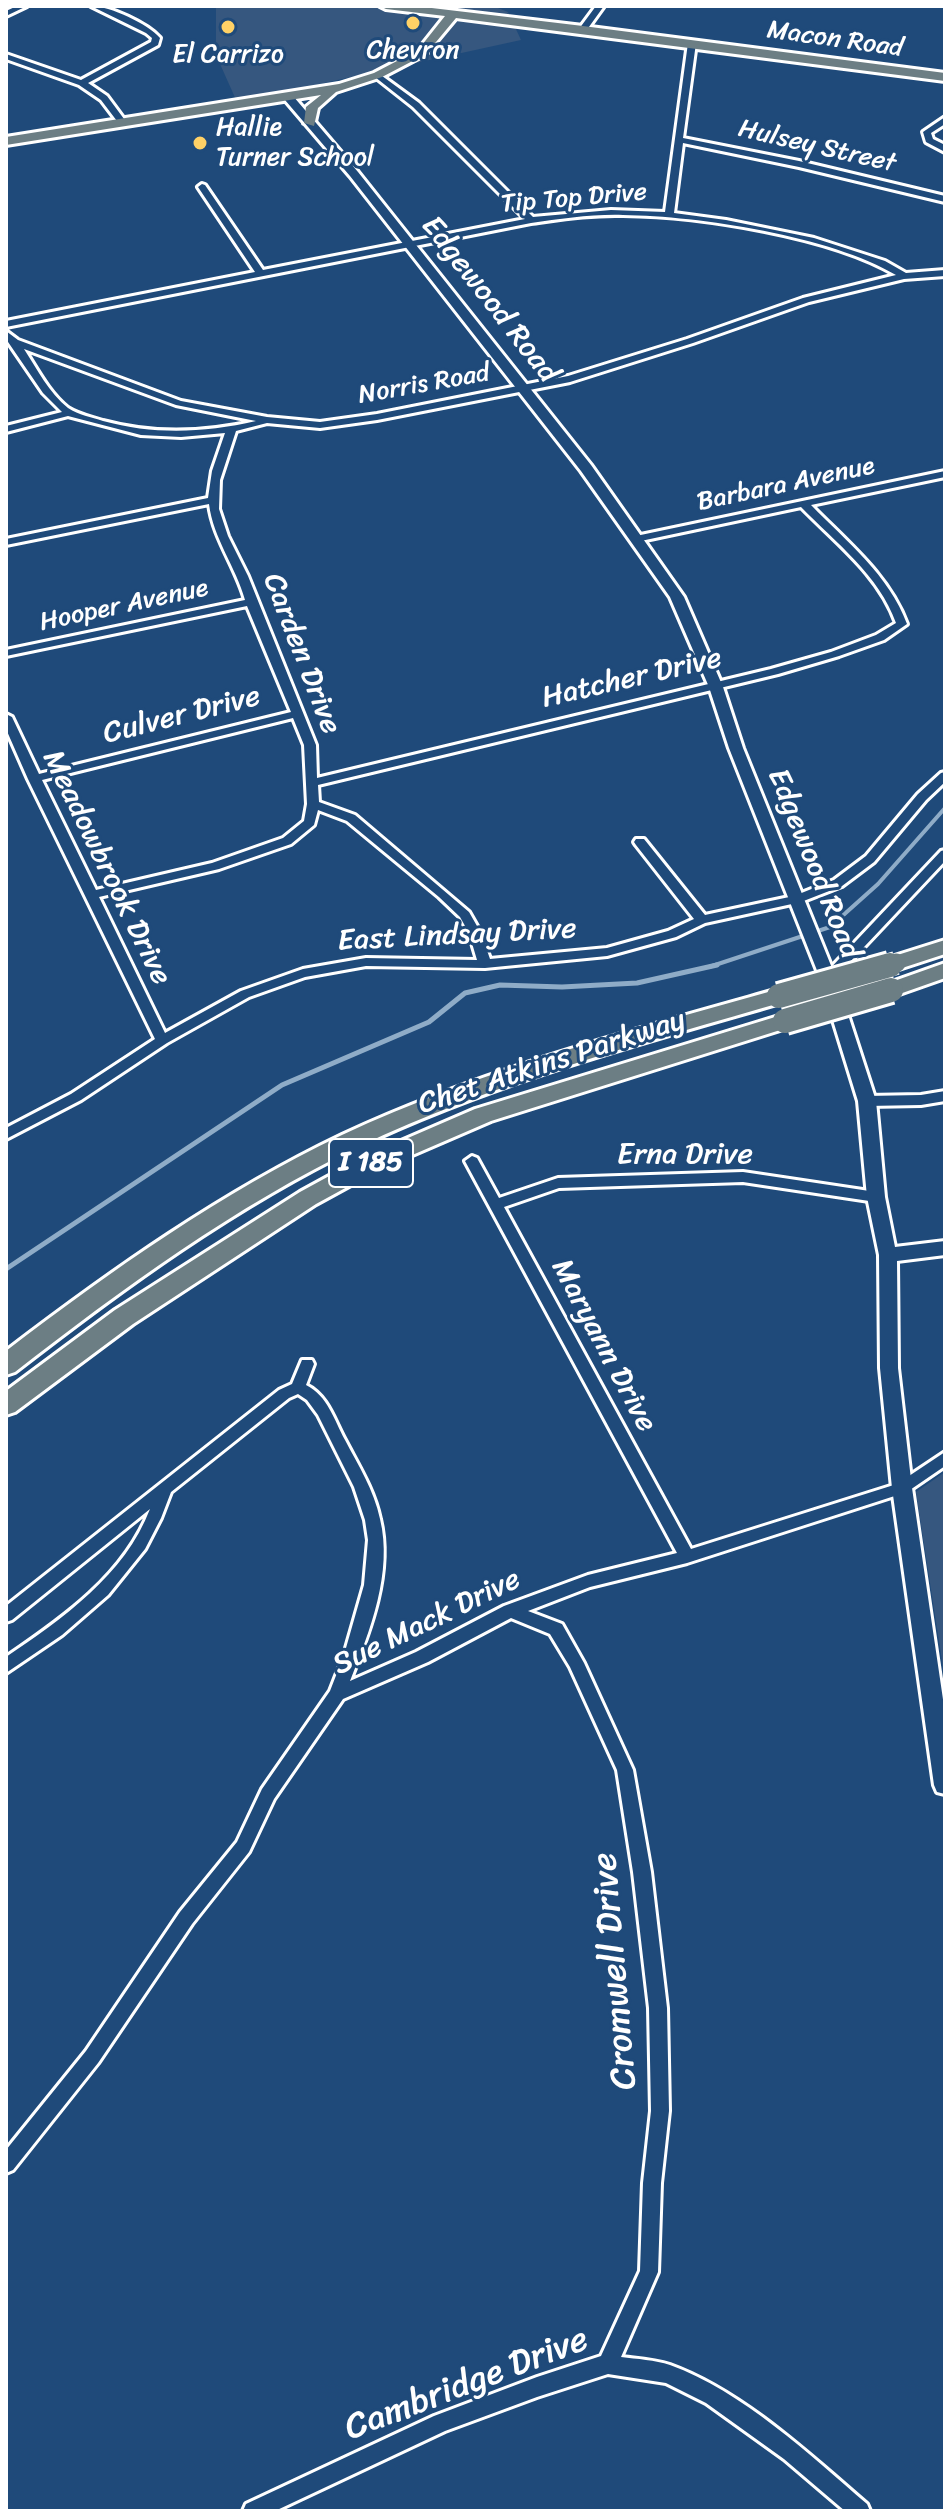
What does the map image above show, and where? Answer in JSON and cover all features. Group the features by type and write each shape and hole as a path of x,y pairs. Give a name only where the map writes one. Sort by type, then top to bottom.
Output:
{"highway":[{"name":"Chet Atkins Parkway","path":"6,1365 144,1262 263,1188 331,1151 403,1118 523,1073 945,947"},
{"name":"Chet Atkins Parkway","path":"6,1405 124,1317 308,1198 372,1163 483,1115 891,990 945,970"}],"main road":[{"name":"Macon Road","path":"386,6 456,10 945,77"},
{"path":"422,52 456,10"},
{"path":"6,141 289,98 342,87 378,75 460,31 519,21"},
{"path":"310,123 310,113 317,101 342,87"}],"street":[{"path":"6,14 23,6"},
{"path":"82,83 155,43 156,38 149,31 95,6"},
{"path":"583,29 600,6"},
{"path":"669,214 692,43"},
{"path":"6,56 82,83 104,98 123,123"},
{"path":"378,75 416,105 531,220"},
{"name":"Edgewood Road","path":"289,98 411,245 636,539 677,597 716,687 736,748 824,969 867,1101 876,1197 888,1255 889,1368 902,1488 945,1785"},
{"path":"945,120 927,132 929,140 945,149"},
{"name":"Hulsey Street","path":"679,140 799,164 945,199"},
{"path":"202,187 261,274"},
{"name":"Tip Top Drive","path":"6,324 531,220 619,212 669,214 810,240 889,263 904,276"},
{"name":"Norris Road","path":"10,338 179,403 267,420 320,425 377,417 570,379 806,300 904,276 945,273"},
{"path":"10,338 53,398 69,413 119,430 168,436 231,430 267,420"},
{"path":"6,429 69,413"},
{"path":"6,542 213,500 231,430"},
{"name":"Barbara Avenue","path":"636,539 945,474"},
{"name":"Carden Drive","path":"213,500 224,536 247,581 251,602 278,660 310,745 313,804"},
{"name":"Hatcher Drive","path":"314,782 382,770 475,743 716,687 846,652 892,634 902,624 899,611 874,578 804,504"},
{"name":"Hooper Avenue","path":"6,653 251,602"},
{"name":"Culver Drive","path":"34,779 296,714"},
{"name":"Meadowbrook Drive","path":"6,717 162,1040"},
{"name":"East Lindsay Drive","path":"6,1134 76,1097 162,1040 245,994 303,973 366,962 485,964 607,952 672,934 702,920 797,899 838,883 870,859 916,804 945,776"},
{"path":"90,895 215,866 287,841 310,822 313,804 351,818 443,894 465,915 475,933 485,964"},
{"path":"640,842 702,920"},
{"path":"824,969 945,854"},
{"path":"867,1101 921,1100 945,1096"},
{"name":"Maryann Drive","path":"472,1161 687,1557"},
{"name":"Erna Drive","path":"497,1204 558,1183 743,1177 876,1197"},
{"path":"888,1255 945,1248"},
{"path":"298,1388 307,1364"},
{"path":"6,1615 284,1394 298,1388 308,1392 320,1404 354,1469 374,1522 374,1558 366,1614 337,1694"},
{"name":"Sue Mack Drive","path":"6,2164 92,2057 186,1918 243,1847 268,1794 337,1694 422,1657 510,1611 588,1581 687,1557 902,1488 945,1458"},
{"path":"6,1666 82,1613 110,1585 142,1540 159,1509 165,1488"},
{"name":"Cromwell Drive","path":"510,1611 556,1629 576,1663 625,1770 642,1872 658,2008 660,2096 652,2183 649,2272 608,2364"},
{"name":"Cambridge Drive","path":"253,2511 441,2423 608,2364 667,2374 713,2396 791,2452 860,2511"}],"shaded area":[{"path":"216,6 493,6 508,12 521,40 237,102 216,55"},
{"path":"945,1472 945,1680 916,1492"}],"waterway":[{"path":"711,966 830,927 878,884 945,808"},
{"path":"711,966 717,965"},
{"path":"6,1269 282,1085 429,1022 465,993 500,985 562,987 637,983 711,966"}],"place":[{"name":"Chevron","path":"413,23"},
{"name":"El Carrizo","path":"228,27"},
{"name":"Hallie Turner School","path":"200,143"}]}
